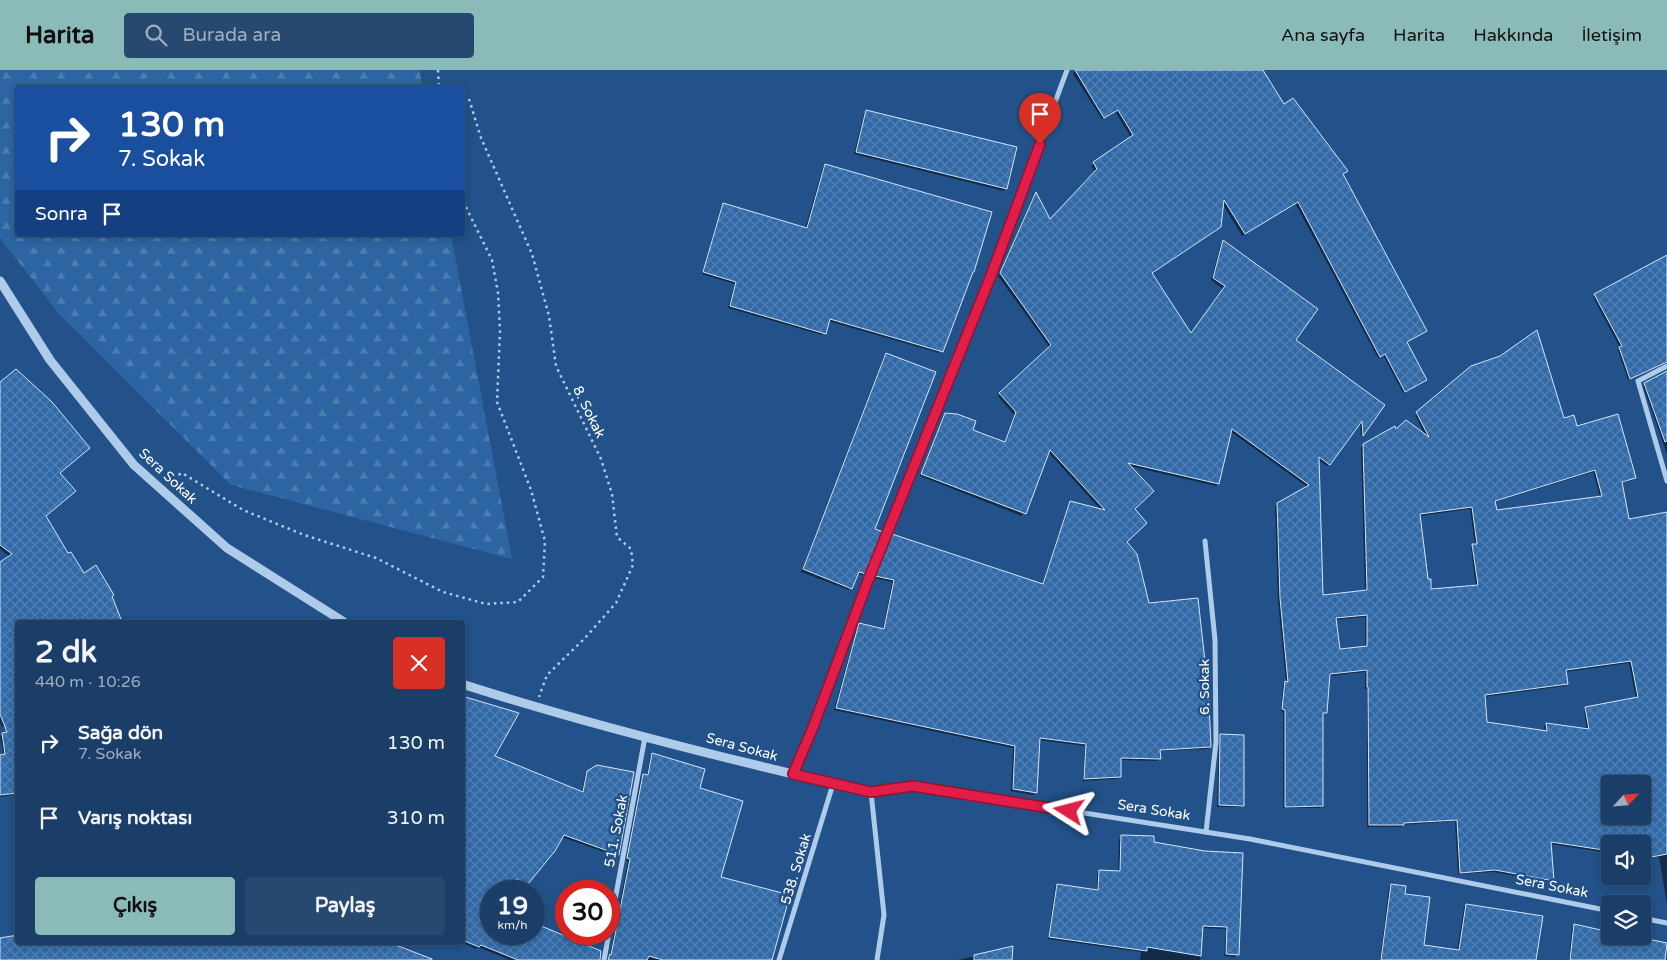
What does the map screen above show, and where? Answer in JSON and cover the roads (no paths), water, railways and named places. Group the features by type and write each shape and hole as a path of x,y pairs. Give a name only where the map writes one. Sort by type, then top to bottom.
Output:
{"street":[{"path":"793,774 812,730 869,578 992,273 1067,70"},
{"name":"Sera Sokak","path":"0,281 50,360 134,465 227,548 341,620"},
{"path":"1667,366 1638,381 1667,481"},
{"name":"6. Sokak","path":"1205,541 1215,640 1216,733 1206,832"},
{"name":"Sera Sokak","path":"465,685 536,708 793,774 871,792 913,786 1250,839 1601,909"},
{"name":"511. Sokak","path":"604,960 646,736"},
{"name":"538. Sokak","path":"779,960 833,784"},
{"path":"871,792 884,915 878,960"},
{"path":"1651,920 1667,923"}]}
